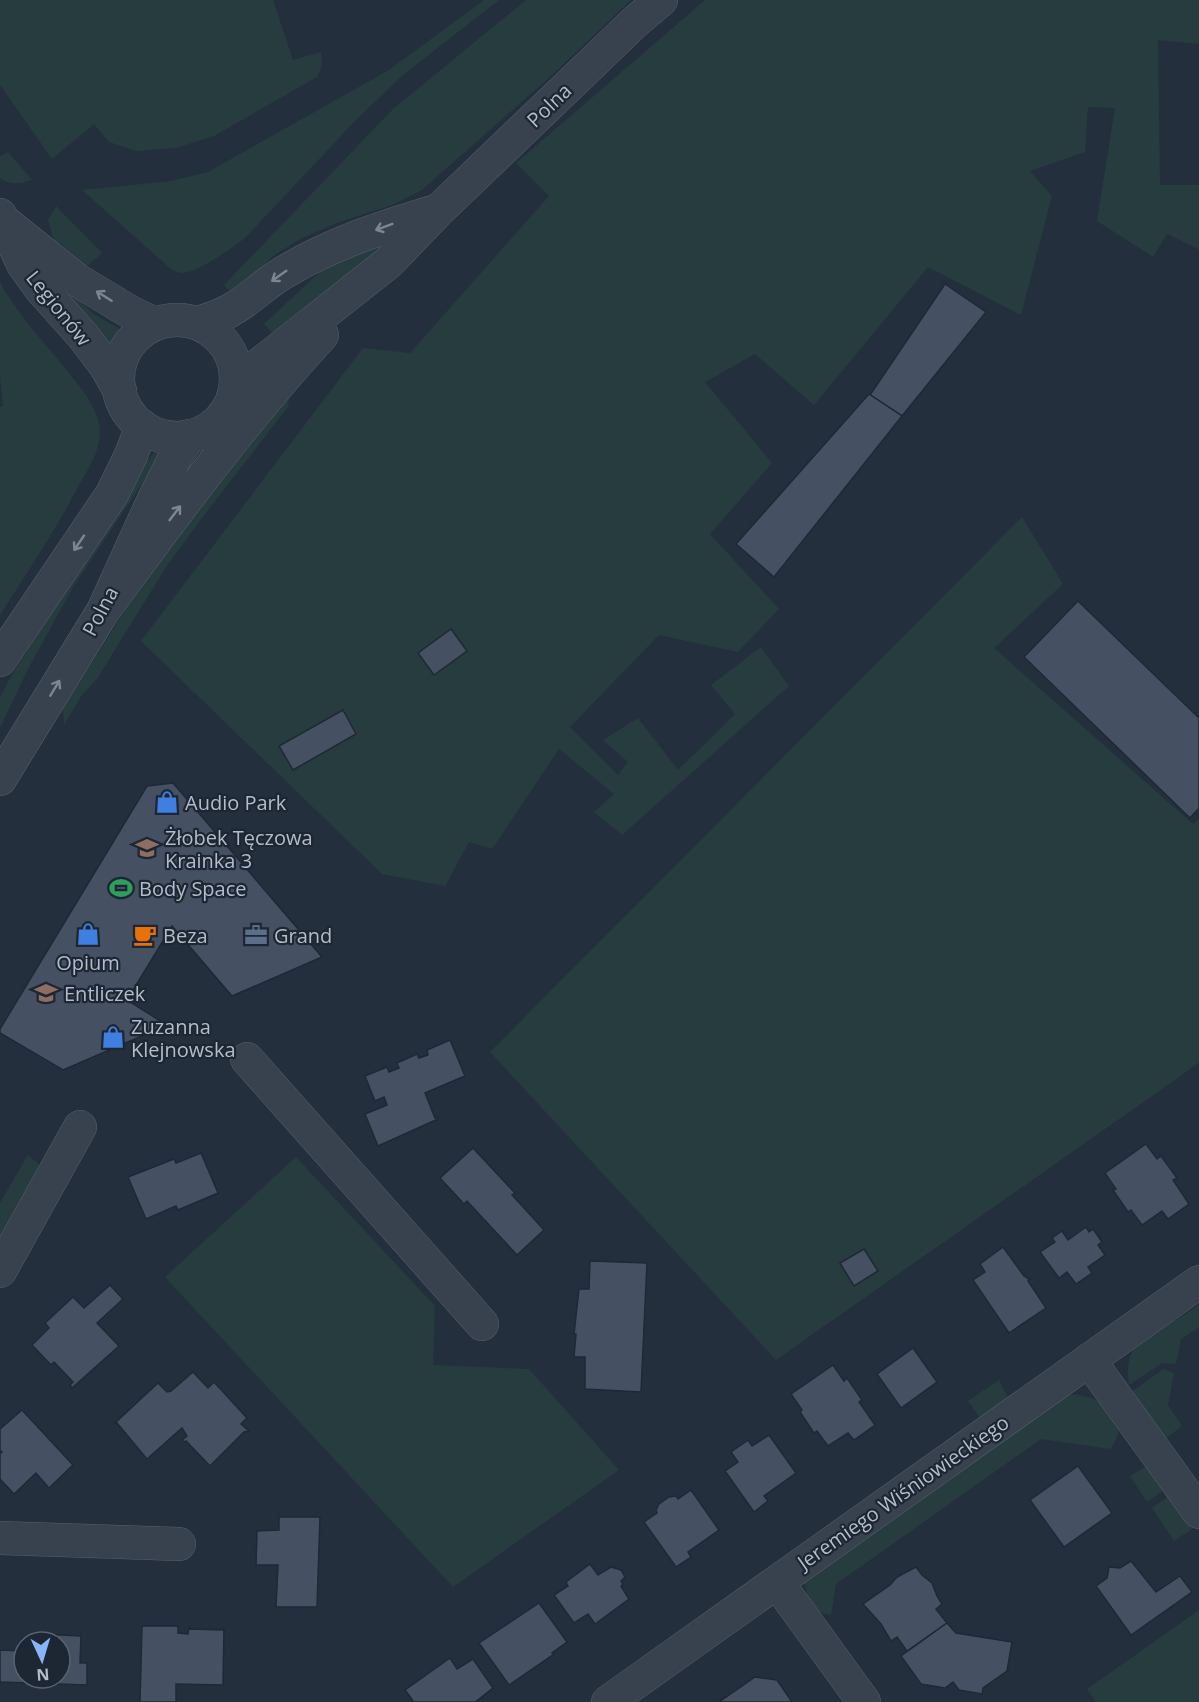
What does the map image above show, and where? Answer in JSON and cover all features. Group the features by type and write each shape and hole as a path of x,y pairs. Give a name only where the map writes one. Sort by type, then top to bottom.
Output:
{"street":[{"name":"Polna","path":"236,382 388,263 438,211 636,21 661,0"},
{"name":"Polna","path":"198,323 221,316 285,271 330,248 390,225 438,211"},
{"name":"Legionów","path":"2,218 77,280 130,312 155,324"},
{"name":"Legionów","path":"2,218 23,264 41,289 83,336 105,365 120,391"},
{"path":"103,611 180,506 235,437 292,368 388,263"},
{"path":"177,319 198,323 214,332 227,346 234,363 236,382 232,401 222,417 208,429 190,436 165,436 152,432 142,426 127,410 120,391 119,367 125,351 136,337 155,324 177,319"},
{"path":"83,336 103,381 113,416 116,448 112,494"},
{"path":"0,660 112,494 142,426"},
{"name":"Polna","path":"0,779 103,611 154,499 177,454 190,436"},
{"path":"247,1059 482,1324"},
{"path":"0,1271 80,1126"},
{"name":"Jeremiego Wiśniowieckiego","path":"608,1702 1199,1282"},
{"path":"1089,1360 1199,1512"},
{"path":"0,1538 179,1544"},
{"path":"777,1582 864,1702"}],"green space":[{"path":"0,0 273,0 293,60 321,52 322,65 317,77 214,136 176,148 136,151 109,142 94,124 52,159 0,85"},
{"path":"484,0 499,0 403,75 355,121 246,237 205,265 188,272 181,273 172,270 82,190 171,181 208,172 389,70"},
{"path":"526,0 631,0 551,76 422,190 392,205 337,223 302,238 273,256 241,289 230,291 224,285 393,109"},
{"path":"705,0 1199,0 1199,44 1158,40 1160,185 1199,185 1199,249 1167,234 1153,257 1097,221 1115,108 1088,107 1085,152 1030,171 1052,196 1021,315 928,267 814,405 755,354 705,382 772,463 710,534 779,609 738,652 659,635 570,727 618,775 628,762 603,740 638,718 678,770 735,714 711,685 761,647 789,686 622,835 594,812 614,794 559,749 492,849 469,842 445,886 382,874 141,641 363,348 410,353 549,196 516,163"},
{"path":"8,152 32,180 11,183 0,178 0,156"},
{"path":"56,206 102,253 86,267 61,244 56,247 48,220"},
{"path":"409,230 280,341 264,324 320,272 343,259"},
{"path":"46,271 94,314 125,332 110,356"},
{"path":"0,282 17,310 87,396 94,408 100,434 93,461 39,554 0,615 0,407 3,406 0,376"},
{"path":"284,395 289,399 288,407 166,567 97,679 82,695 64,725 63,708 141,585"},
{"path":"162,444 162,451 149,473 73,587 28,669 0,728 0,698 9,680 145,463"},
{"path":"1022,517 1063,584 994,648 1193,824 1199,819 1199,1063 776,1360 490,1052"},
{"path":"28,1155 43,1168 0,1241 0,1203"},
{"path":"296,1157 435,1306 433,1365 529,1369 619,1470 453,1587 165,1277"},
{"path":"1199,1305 1199,1327 1181,1339 1176,1364 1162,1363 1129,1385 1131,1354 1141,1339 1165,1319 1176,1320"},
{"path":"1163,1369 1174,1373 1168,1405 1182,1426 1165,1439 1132,1392"},
{"path":"999,1380 1010,1402 982,1421 968,1401"},
{"path":"1068,1394 1094,1399 1104,1405 1120,1425 1111,1449 1041,1439 836,1584 831,1615 812,1611 804,1582"},
{"path":"1147,1466 1165,1489 1147,1502 1130,1476"},
{"path":"1169,1496 1192,1529 1174,1541 1152,1508"},
{"path":"1199,1610 1199,1702 1096,1702 1087,1689"}],"building":[{"path":"945,284 986,312 902,416 870,395"},
{"path":"869,394 902,416 774,577 736,544"},
{"path":"1078,601 1199,718 1199,808 1190,818 1024,657"},
{"path":"451,629 467,651 434,675 418,653"},
{"path":"343,710 356,734 293,770 279,746"},
{"path":"173,783 322,957 232,996 172,926 127,1000 162,1022 158,1029 63,1070 0,1033 0,1029 147,786"},
{"path":"450,1040 465,1076 425,1093 435,1118 438,1117 438,1119 378,1146 365,1114 387,1105 384,1097 375,1101 365,1076 387,1067 389,1072 399,1068 397,1063 417,1054 419,1058 428,1055 427,1050"},
{"path":"1146,1144 1157,1159 1161,1156 1177,1178 1173,1180 1189,1204 1168,1219 1162,1211 1142,1225 1131,1210 1128,1212 1105,1173"},
{"path":"473,1148 515,1193 512,1195 544,1230 517,1255 467,1201 464,1204 440,1178"},
{"path":"201,1153 218,1193 178,1210 176,1206 146,1219 128,1177 174,1159 176,1163"},
{"path":"1086,1227 1089,1232 1093,1229 1102,1242 1098,1245 1105,1255 1088,1267 1092,1273 1076,1284 1067,1272 1059,1278 1040,1252 1055,1242 1052,1238 1062,1231 1068,1240"},
{"path":"1003,1247 1024,1276 1029,1279 1028,1281 1046,1308 1009,1333 973,1280 985,1272 980,1264"},
{"path":"864,1249 878,1271 854,1286 840,1263"},
{"path":"590,1261 647,1263 641,1392 585,1389 585,1357 574,1357 576,1334 574,1334 579,1289 589,1289"},
{"path":"110,1285 123,1299 97,1323 119,1346 72,1388 70,1385 73,1382 54,1362 51,1365 32,1345 49,1328 45,1323 73,1297 84,1308"},
{"path":"913,1348 937,1382 901,1408 877,1374"},
{"path":"833,1365 844,1381 847,1378 862,1400 859,1402 875,1425 854,1440 848,1433 828,1446 817,1431 814,1433 791,1394"},
{"path":"193,1372 208,1388 214,1382 247,1418 241,1424 249,1431 244,1432 210,1466 186,1441 182,1440 187,1436 182,1428 147,1459 115,1423 158,1383 167,1392 171,1391"},
{"path":"22,1410 73,1465 49,1488 36,1473 14,1494 0,1479 0,1453 2,1452 0,1450 0,1429"},
{"path":"769,1435 796,1473 764,1496 768,1501 754,1512 725,1471 738,1462 731,1452 748,1440 752,1446"},
{"path":"1078,1466 1112,1513 1064,1547 1030,1500"},
{"path":"691,1490 719,1530 688,1552 691,1557 676,1567 644,1522 657,1513 659,1504 669,1497 676,1496 678,1499"},
{"path":"279,1517 320,1517 317,1607 276,1607 278,1565 256,1565 257,1531 279,1530"},
{"path":"1131,1561 1156,1592 1180,1576 1192,1592 1131,1635 1096,1586 1107,1578 1109,1567 1120,1568"},
{"path":"590,1564 598,1575 611,1567 621,1570 625,1577 621,1581 623,1584 621,1586 629,1599 595,1624 588,1614 574,1623 554,1595 568,1586 566,1582"},
{"path":"916,1567 932,1583 942,1604 936,1609 947,1623 907,1651 897,1637 891,1641 881,1624 863,1604 890,1585 897,1577"},
{"path":"539,1603 567,1642 552,1653 554,1654 509,1685 479,1643"},
{"path":"947,1623 956,1633 1012,1642 1007,1671 983,1688 982,1694 959,1690 953,1682 945,1688 921,1684 901,1656"},
{"path":"142,1626 178,1626 178,1633 188,1634 189,1627 190,1629 223,1630 224,1628 223,1685 176,1684 176,1702 140,1702"},
{"path":"72,1636 81,1636 80,1663 87,1663 87,1685 72,1684"},
{"path":"0,1650 12,1651 12,1682 0,1682"},
{"path":"450,1658 457,1669 473,1659 493,1688 475,1702 414,1702 405,1690"},
{"path":"755,1677 777,1680 792,1702 719,1702"}],"place":[{"name":"Audio Park","path":"167,802"},
{"name":"Żłobek Tęczowa Krainka 3","path":"147,848"},
{"name":"Body Space","path":"121,888"},
{"name":"Opium","path":"88,934"},
{"name":"Beza","path":"145,935"},
{"name":"Grand","path":"256,935"},
{"name":"Entliczek","path":"46,993"},
{"name":"Zuzanna Klejnowska","path":"113,1037"}]}
